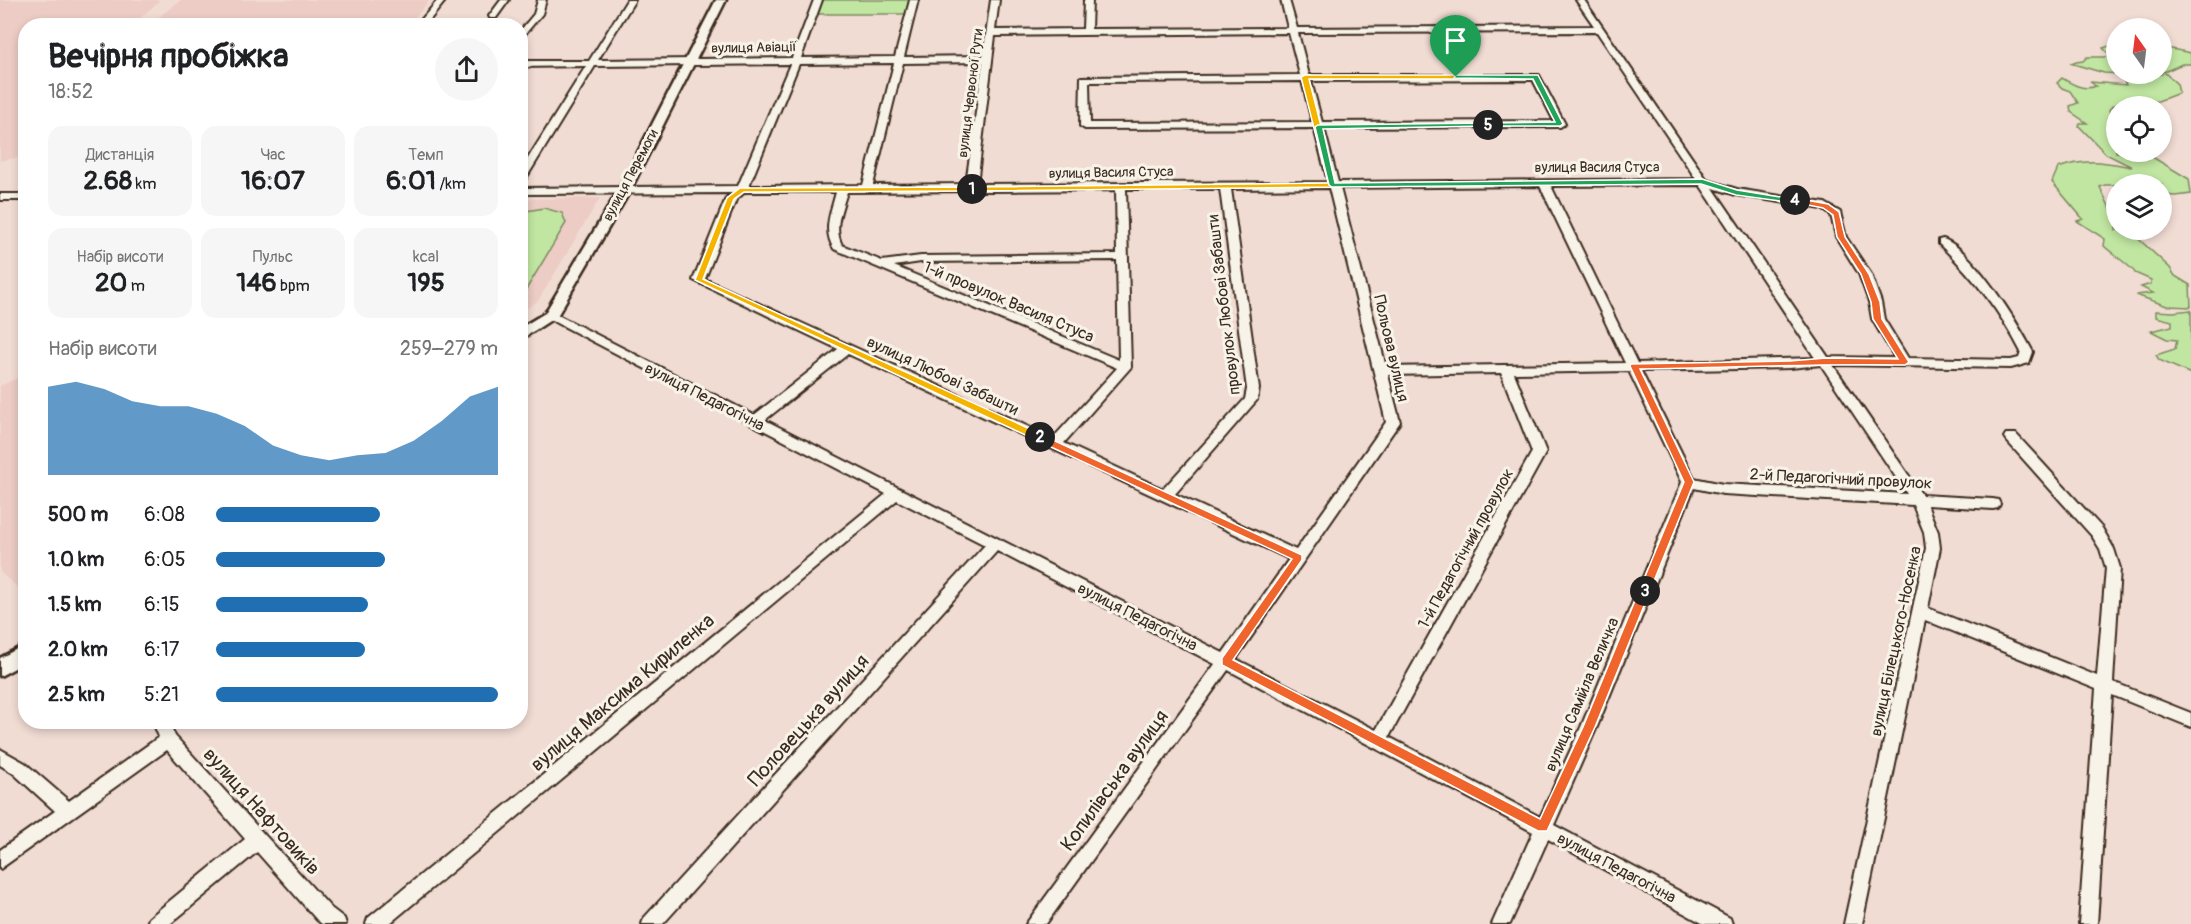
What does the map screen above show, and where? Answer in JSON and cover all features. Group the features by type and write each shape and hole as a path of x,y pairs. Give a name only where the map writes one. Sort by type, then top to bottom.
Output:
{"street":[{"path":"427,18 442,0"},
{"path":"493,16 505,0"},
{"path":"528,27 538,14 542,0"},
{"path":"528,167 631,0"},
{"name":"вулиця Перемоги","path":"528,330 550,316 624,191 721,0"},
{"path":"742,190 796,60 818,0"},
{"path":"867,190 914,0"},
{"name":"вулиця Червоної Рути","path":"971,189 995,0"},
{"path":"1087,32 1088,0"},
{"name":"Польова вулиця","path":"1226,661 1393,423 1382,371 1285,0"},
{"name":"вулиця Білецького-Носенка","path":"1580,0 1918,500 1931,532 1933,548 1853,924"},
{"path":"992,33 1599,29"},
{"name":"вулиця Авіації","path":"528,64 988,59"},
{"path":"1084,66 1084,79 1085,126 1318,127 1560,124 1536,77 1084,79"},
{"name":"вулиця Василя Стуса","path":"528,191 1702,182 1736,192 1825,206 1836,214 1841,237 1865,274 1875,302 1878,319 1905,362"},
{"path":"1544,183 1635,366 1689,482"},
{"name":"провулок Любові Забашти","path":"1166,495 1251,400 1253,389 1224,186"},
{"path":"1055,444 1125,367 1121,187"},
{"name":"вулиця Любові Забашти","path":"742,190 731,198 699,280 1298,558"},
{"name":"1-й провулок Василя Стуса","path":"842,190 832,232 833,240 838,247 1125,367"},
{"path":"0,197 18,197"},
{"path":"1382,371 1790,364 1826,361 2011,364 2025,360 2027,352 2013,323 1975,272 1943,242"},
{"name":"1-й провулок Василя Стуса","path":"880,265 921,259 1123,257"},
{"name":"вулиця Педагогічна","path":"550,316 1226,661 1723,924"},
{"path":"755,421 846,349"},
{"name":"1-й Педагогічний провулок","path":"1379,741 1539,452 1506,369"},
{"path":"2011,437 2084,517 2107,549 2113,568 2088,924"},
{"name":"2-й Педагогічний провулок","path":"1689,482 1723,489 1993,504"},
{"name":"вулиця Самійла Величка","path":"1501,924 1542,827 1589,727 1689,482"},
{"name":"вулиця Максима Кириленка","path":"375,924 896,493"},
{"name":"Половецька вулиця","path":"651,924 996,543"},
{"path":"1919,611 2191,720"},
{"path":"0,668 18,657"},
{"name":"Копилівська вулиця","path":"1035,924 1226,661"},
{"name":"вулиця Нафтовиків","path":"164,729 168,740 324,914 337,924"},
{"path":"0,861 168,740"},
{"path":"0,756 68,812"},
{"path":"156,924 258,840"}],"shaded area":[{"path":"0,0 160,0 141,18 18,18 18,157 0,161"},
{"path":"181,0 430,0 414,18 157,18"},
{"path":"600,198 538,301 528,307 528,199"},
{"path":"18,377 18,588 0,572 0,386"}],"green space":[{"path":"822,0 910,0 907,14 816,14"},
{"path":"2172,49 2191,53 2191,64 2182,64 2172,68"},
{"path":"2087,57 2106,57 2106,73 2070,63 2083,61"},
{"path":"2062,78 2083,88 2096,86 2090,82 2126,85 2172,84 2172,79 2177,84 2179,93 2171,96 2106,96 2106,154 2079,126 2080,123 2087,123 2071,112 2070,106 2078,103 2070,91 2057,83"},
{"path":"2104,162 2132,167 2122,162 2161,162 2189,179 2191,194 2172,196 2172,174 2106,174 2106,185 2100,187 2106,200 2106,240 2140,240 2170,268 2175,276 2190,285 2191,307 2167,306 2136,295 2153,293 2141,287 2151,284 2151,280 2135,273 2104,246 2105,239 2077,221 2083,219 2052,182 2058,168 2078,163"},
{"path":"544,208 562,213 566,223 528,286 528,211"},
{"path":"2191,310 2191,374 2159,360 2156,355 2175,349 2177,340 2167,339 2151,331 2172,326 2172,321 2156,317 2156,311"}],"route":[{"path":"1456,77 1305,77 1332,185 742,190 731,198 699,280 1298,558 1226,661 1542,827 1589,727 1689,482 1635,366 1790,364 1826,361 1905,362 1878,319 1875,302 1865,274 1841,237 1836,214 1825,206 1736,192 1702,182 1332,185 1318,127 1560,124 1536,77 1456,77"}]}
